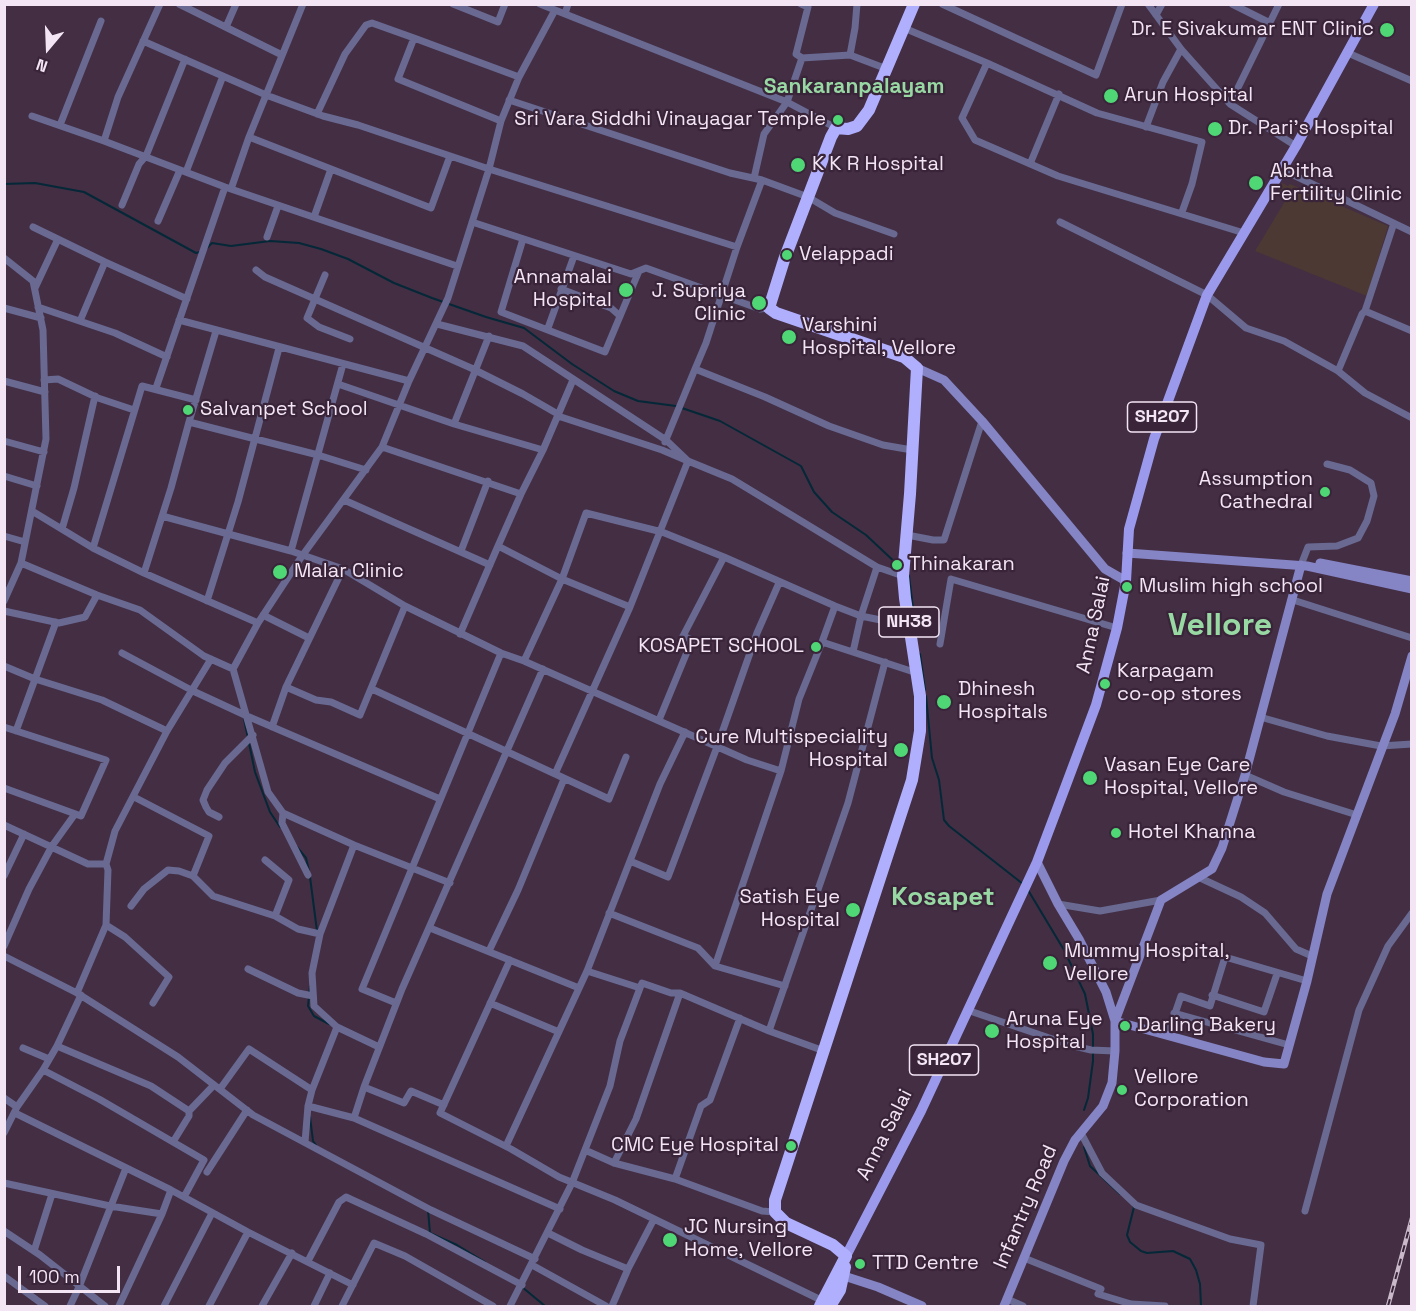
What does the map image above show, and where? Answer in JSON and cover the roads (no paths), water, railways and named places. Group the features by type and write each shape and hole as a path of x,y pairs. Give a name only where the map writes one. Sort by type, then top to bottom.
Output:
{"highway":[{"path":"914,4 870,110 857,126 848,129 837,128 831,137 784,260 769,308 776,313 904,357 917,368"},
{"name":"NH38","path":"775,1212 775,1200 912,780 920,731 918,673 904,598 903,576 917,368"},
{"path":"775,1212 786,1223 834,1245 846,1257"},
{"name":"Anna Salai","path":"825,1305 840,1290 846,1257"},
{"name":"Anna Salai","path":"825,1305 846,1257"}],"main road":[{"name":"Anna Salai","path":"846,1257 921,1111 1037,862 1093,712 1117,628 1126,581 1129,530 1154,439 1207,296 1296,146 1348,53 1370,6"}],"street":[{"path":"104,141 118,98 160,4"},
{"path":"226,27 236,4"},
{"path":"156,388 198,272 204,245 303,4"},
{"path":"453,5 498,22 505,4"},
{"path":"540,4 787,102 837,128"},
{"path":"565,14 568,4"},
{"path":"850,55 857,4"},
{"path":"942,4 1096,75 1122,4"},
{"path":"1148,4 1181,49 1230,104 1296,146"},
{"path":"1156,15 1162,4"},
{"path":"1232,4 1270,23"},
{"path":"1230,104 1279,4"},
{"path":"180,5 282,55"},
{"path":"806,5 796,54 802,57 850,55 888,68"},
{"path":"232,669 258,623 302,556 382,447 409,381 448,298 509,100 519,76 555,10"},
{"path":"60,125 101,21"},
{"path":"317,114 345,54 366,25 372,23 519,76"},
{"path":"903,30 987,63 1097,112 1202,142 1192,184 1182,212"},
{"path":"414,38 398,79 501,121"},
{"path":"143,41 266,95 317,114 358,124 489,169 737,247"},
{"path":"1146,127 1162,82 1181,49"},
{"path":"1348,53 1412,81"},
{"path":"662,450 706,343 737,247 758,179 764,134 787,102 802,57"},
{"path":"122,205 140,164 146,156 185,59"},
{"path":"987,63 962,118 975,140 1059,176 1244,232"},
{"path":"159,221 223,76"},
{"path":"1030,164 1059,94"},
{"path":"509,100 730,173 758,179 808,197 835,213 894,234"},
{"path":"32,116 278,206 457,266"},
{"path":"249,137 431,208 450,156"},
{"path":"314,217 331,169"},
{"path":"1281,170 1412,232"},
{"path":"267,237 278,206"},
{"path":"472,222 631,274 646,268 760,309 769,308"},
{"path":"1060,222 1207,296 1246,328 1284,341 1338,370 1365,393 1412,418"},
{"path":"1338,370 1365,311 1394,223"},
{"path":"33,227 187,299"},
{"path":"35,288 58,239"},
{"path":"523,239 501,312 606,352 639,271"},
{"path":"548,328 574,256"},
{"path":"4,258 33,281 35,288 43,330 46,439 21,563 4,601"},
{"path":"80,321 105,262"},
{"path":"256,270 265,277 476,371 523,394 556,413 558,417 662,450 732,479 877,567 903,576"},
{"path":"325,275 307,318 320,327 350,339"},
{"path":"561,289 611,308 620,316"},
{"path":"38,307 115,333 167,357"},
{"path":"4,308 41,318"},
{"path":"1365,311 1412,331"},
{"path":"179,320 409,381"},
{"path":"437,324 523,346 666,440 688,461"},
{"path":"144,573 216,331"},
{"path":"454,424 489,336"},
{"path":"207,601 238,501 279,348"},
{"path":"291,551 343,364"},
{"path":"917,368 944,381 982,421 1105,569 1126,581"},
{"path":"695,369 765,397 828,426 883,446 912,450"},
{"path":"44,380 58,379 134,410"},
{"path":"460,634 573,380"},
{"path":"4,381 45,392"},
{"path":"338,384 454,424 543,450"},
{"path":"93,548 142,386 196,400"},
{"path":"62,529 95,396"},
{"path":"907,535 944,540 982,421"},
{"path":"189,422 318,455 366,470"},
{"path":"4,441 44,452"},
{"path":"382,447 521,494"},
{"path":"555,774 630,608 662,532 688,461"},
{"path":"1058,904 1100,911 1161,900 1212,868 1222,848 1245,775 1301,565 1308,547 1337,546 1358,538 1367,520 1374,496 1371,483 1350,470 1327,464"},
{"path":"4,476 37,486"},
{"path":"461,551 488,481"},
{"path":"344,500 490,565"},
{"path":"32,511 93,548 258,623"},
{"path":"524,661 562,579 586,513 662,532 861,616 910,626"},
{"path":"162,516 227,532 343,569 405,606 501,653 543,669 747,760 781,771"},
{"path":"4,536 25,542"},
{"path":"498,546 562,579 630,608"},
{"path":"1126,553 1301,565 1412,589"},
{"path":"659,720 692,640 683,636 724,557"},
{"path":"1301,565 1307,562 1333,564 1412,581"},
{"path":"21,563 97,595 140,610 211,659 232,669 268,792 283,813 354,845 450,883"},
{"path":"853,652 861,616 877,567"},
{"path":"272,727 286,687 343,569"},
{"path":"940,644 951,579 1117,628"},
{"path":"630,861 668,877 757,633 779,583"},
{"path":"4,611 56,622 85,618 97,595"},
{"path":"1293,600 1412,638"},
{"path":"286,687 316,700 331,702 360,715 405,606"},
{"path":"715,966 781,771 800,699 835,606"},
{"path":"263,615 309,638"},
{"path":"16,731 56,622"},
{"path":"822,642 918,673"},
{"path":"122,652 193,691 247,716 440,799"},
{"path":"396,1003 362,989 501,653"},
{"path":"1161,900 1115,1021 1264,1062 1284,1064 1327,894 1395,714 1412,656"},
{"path":"4,1133 57,1046 106,925 108,881 106,864 115,831 167,730 211,659"},
{"path":"769,1031 848,803 885,662"},
{"path":"4,666 35,679 102,700 167,730"},
{"path":"354,1118 396,1003 543,669"},
{"path":"372,689 609,799 626,757"},
{"path":"1260,717 1327,736 1382,746 1412,744"},
{"path":"4,727 106,760 81,816 4,788"},
{"path":"506,1146 587,971 660,784 685,732"},
{"path":"219,817 209,812 206,807 203,800 207,790 225,763 253,735"},
{"path":"1245,775 1284,792 1357,815"},
{"path":"489,951 518,890 564,779"},
{"path":"134,797 209,836 193,876"},
{"path":"283,813 282,823 308,875"},
{"path":"4,946 29,889 52,846 75,814"},
{"path":"4,825 88,864 106,864"},
{"path":"4,876 24,834"},
{"path":"354,845 320,934 312,973 314,1006 337,1027 379,1047"},
{"path":"265,860 289,880 275,916"},
{"name":"Infantry Road","path":"1005,1303 1064,1161 1075,1140 1103,1106 1112,1083 1115,1051 1115,1021 1106,992 1037,862"},
{"path":"132,906 144,889 168,870 179,871 193,876 213,896 275,916 298,929 320,934"},
{"path":"1198,877 1241,897 1265,913 1296,949 1312,956"},
{"path":"609,913 698,948 715,966 785,986"},
{"path":"1305,1210 1359,1010 1388,946 1412,913"},
{"path":"106,925 125,937 169,977 153,1003"},
{"path":"430,928 579,988"},
{"path":"4,956 79,994 178,1057 247,1110 431,1210 534,1262 606,1306"},
{"path":"1168,1034 1181,996 1210,1006 1225,957 1306,981"},
{"path":"510,960 440,1113 572,1183 654,1219 825,1305"},
{"path":"248,969 298,993 313,996"},
{"path":"587,971 640,988"},
{"path":"1212,994 1264,1012 1277,974"},
{"path":"510,1306 572,1183 610,1086 620,1041 642,983 671,993 680,993 769,1031 824,1051"},
{"path":"614,1163 636,1119 680,993"},
{"path":"490,1003 559,1032"},
{"path":"967,1010 1070,1045 1091,1050 1115,1051"},
{"path":"1174,1013 1289,1045"},
{"path":"675,1179 701,1106 711,1100 740,1018"},
{"path":"305,1142 308,1106 312,1090 337,1027"},
{"path":"57,1046 151,1086 189,1111"},
{"path":"22,1048 49,1059"},
{"path":"173,1142 189,1116 189,1111 217,1087 249,1049 312,1090"},
{"path":"43,1070 99,1099 204,1160 184,1197"},
{"path":"364,1087 404,1103 411,1091 444,1105"},
{"path":"4,1098 16,1110 353,1285"},
{"path":"308,1106 354,1118 560,1209"},
{"path":"207,1172 247,1110"},
{"path":"1082,1133 1102,1173 1136,1205 1230,1239 1261,1245 1253,1306"},
{"path":"585,1150 614,1163 675,1179 762,1210 775,1212"},
{"path":"70,1306 126,1168"},
{"path":"4,1183 110,1206 162,1214"},
{"path":"119,1306 171,1190"},
{"path":"34,1251 52,1194"},
{"path":"308,1261 339,1202 346,1197 426,1234 522,1285"},
{"path":"164,1306 212,1213"},
{"path":"612,1306 654,1219"},
{"path":"4,1231 34,1251 105,1306"},
{"path":"209,1306 248,1232"},
{"path":"548,1233 628,1269"},
{"path":"342,1306 374,1243 405,1256 493,1306"},
{"path":"262,1306 292,1253"},
{"path":"1024,1258 1101,1289 1098,1294 1131,1304 1165,1306"},
{"path":"314,1306 330,1273"},
{"path":"4,1276 45,1306"},
{"path":"844,1276 878,1287 922,1306"},
{"path":"1005,1303 1023,1306"}],"waterway":[{"path":"4,184 35,183 84,192 196,253 200,252"},
{"path":"207,248 212,243 231,246 270,241 299,243 348,259 394,283 432,298 524,328 572,364 614,391 638,401 676,406 720,421 801,466 814,492 832,512 866,535 898,565"},
{"path":"909,576 915,624"},
{"path":"920,654 925,690"},
{"path":"926,696 932,758 939,780 944,820 1023,884"},
{"path":"244,719 248,738"},
{"path":"249,743 255,772 270,812 280,827"},
{"path":"297,847 306,858 309,871"},
{"path":"310,877 317,931"},
{"path":"1028,890 1064,950 1085,994 1093,1034 1093,1061 1084,1110"},
{"path":"310,986 308,1006 314,1016 329,1024"},
{"path":"310,1117 313,1141 316,1145"},
{"path":"1084,1147 1090,1166 1120,1194"},
{"path":"1133,1206 1127,1235 1130,1242 1147,1253 1173,1251 1190,1259 1200,1284 1201,1306"},
{"path":"428,1210 430,1233 457,1245 485,1262"},
{"path":"522,1287 545,1306"}],"railway":[{"path":"1388,1306 1412,1218"}],"place":[{"name":"Dr. E Sivakumar ENT Clinic","path":"1387,30"},
{"name":"Arun Hospital","path":"1111,96"},
{"name":"Sri Vara Siddhi Vinayagar Temple","path":"838,120"},
{"name":"Dr. Pari's Hospital","path":"1215,129"},
{"name":"K K R Hospital","path":"798,165"},
{"name":"Abitha Fertility Clinic","path":"1256,183"},
{"name":"Velappadi","path":"787,255"},
{"name":"Annamalai Hospital","path":"626,290"},
{"name":"J. Supriya Clinic","path":"759,303"},
{"name":"Varshini Hospital, Vellore","path":"789,337"},
{"name":"Salvanpet School","path":"188,410"},
{"name":"Assumption Cathedral","path":"1325,492"},
{"name":"Thinakaran","path":"897,565"},
{"name":"Malar Clinic","path":"280,572"},
{"name":"Muslim high school","path":"1127,587"},
{"name":"KOSAPET SCHOOL","path":"816,647"},
{"name":"Karpagam co-op stores","path":"1105,684"},
{"name":"Dhinesh Hospitals","path":"944,702"},
{"name":"Cure Multispeciality Hospital","path":"901,750"},
{"name":"Vasan Eye Care Hospital, Vellore","path":"1090,778"},
{"name":"Hotel Khanna","path":"1116,833"},
{"name":"Satish Eye Hospital","path":"853,910"},
{"name":"Mummy Hospital, Vellore","path":"1050,963"},
{"name":"Darling Bakery","path":"1125,1026"},
{"name":"Aruna Eye Hospital","path":"992,1031"},
{"name":"Vellore Corporation","path":"1122,1090"},
{"name":"CMC Eye Hospital","path":"791,1146"},
{"name":"JC Nursing Home, Vellore","path":"670,1240"},
{"name":"TTD Centre","path":"860,1264"}],"district":[{"name":"Sankaranpalayam","path":"854,87"},
{"name":"Vellore","path":"1220,626"},
{"name":"Kosapet","path":"943,898"}]}
